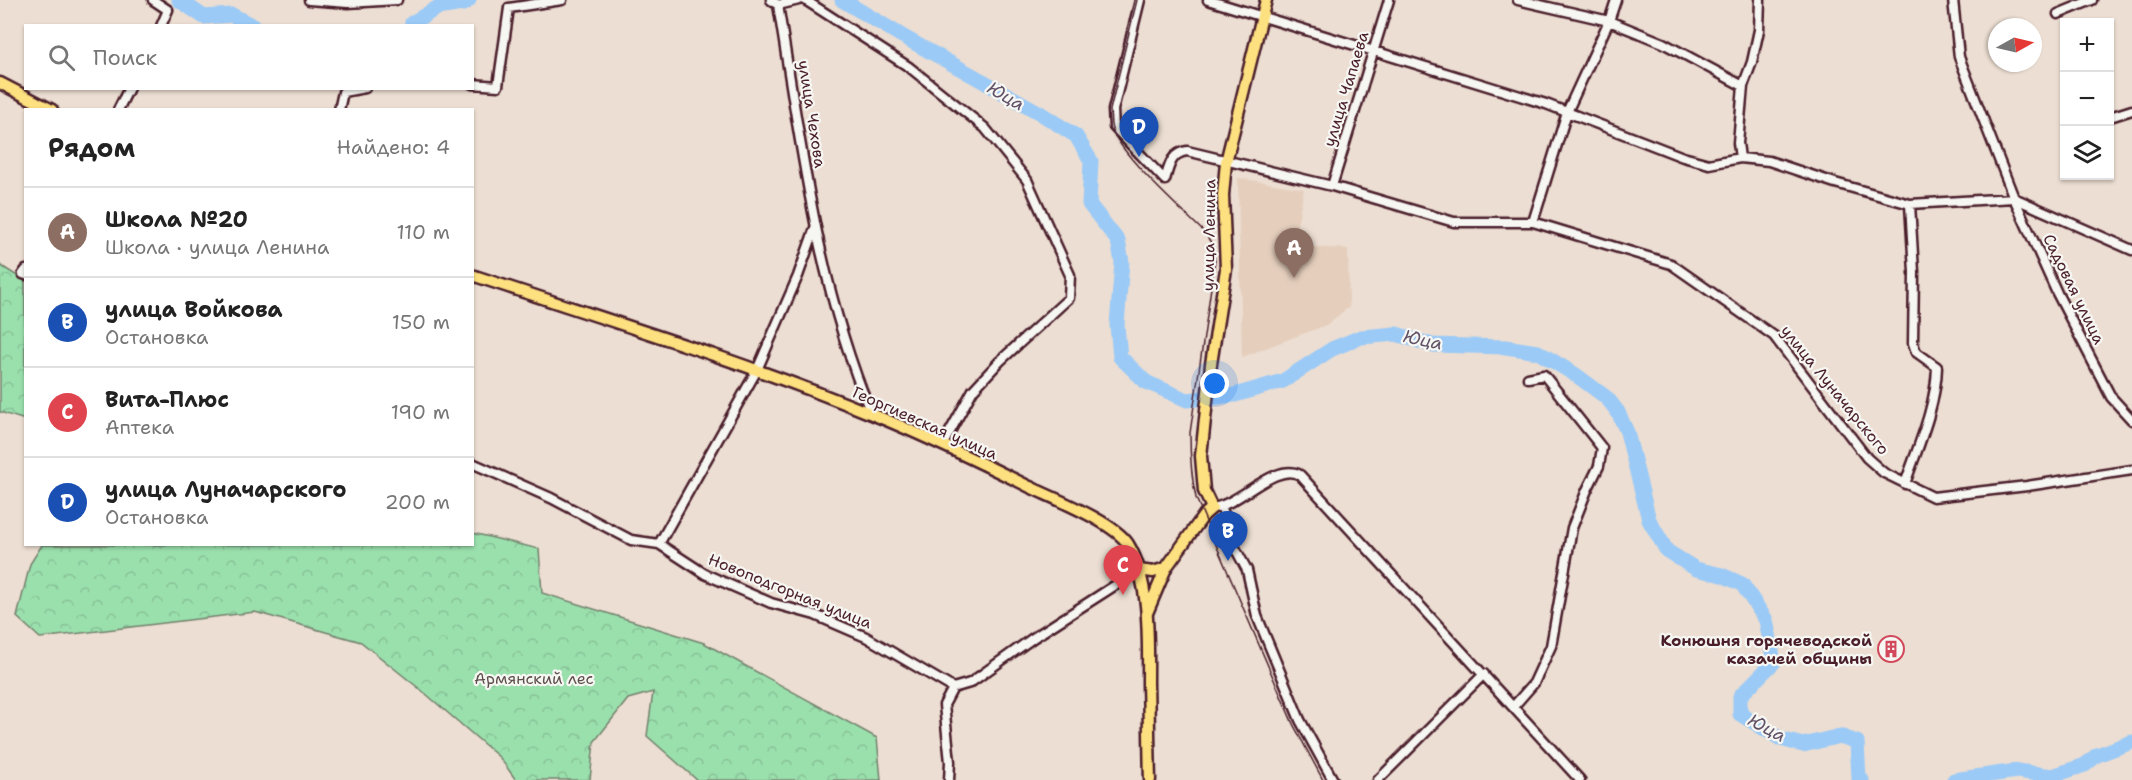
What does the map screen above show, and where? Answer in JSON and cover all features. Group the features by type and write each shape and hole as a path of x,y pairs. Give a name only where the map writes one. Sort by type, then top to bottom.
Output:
{"main road":[{"name":"улица Ленина","path":"1217,508 1204,491 1201,456 1211,364 1226,269 1223,195 1226,162 1266,0"},
{"path":"0,83 48,108"},
{"name":"Георгиевская улица","path":"474,276 757,370 871,413 943,444 1091,516 1115,531 1128,543 1139,570 1147,613 1150,780"},
{"path":"1147,613 1166,568 1204,515 1217,508"},
{"path":"1139,570 1153,572 1166,568"}],"street":[{"path":"153,0 168,10 161,24"},
{"path":"309,0 348,3 397,0"},
{"path":"474,84 498,86 510,8 562,0"},
{"path":"775,3 799,0"},
{"path":"806,0 909,67 985,128 1028,180 1070,275 1070,298 1000,361 973,390 943,444"},
{"name":"улица Луначарского","path":"1140,0 1113,110 1114,127 1164,180 1172,159 1179,152 1187,151 1332,186 1454,222 1533,222 1671,264 1774,336 1867,458 1884,473 1933,497 2132,470"},
{"path":"1208,0 1567,112 1709,164 1740,158 1769,161 1910,204 2014,198"},
{"name":"улица Чапаева","path":"1332,186 1389,0"},
{"path":"1533,222 1567,112 1609,21 1616,0"},
{"path":"1740,158 1738,144 1743,86 1752,62 1759,30 1760,0"},
{"name":"Садовая улица","path":"1953,0 1959,57 2014,198 2057,293 2111,397 2132,420"},
{"path":"2058,14 2092,0"},
{"path":"1523,1 1609,21 1663,43 1743,86"},
{"name":"улица Чехова","path":"775,3 815,228 841,335 871,413"},
{"path":"119,108 128,90"},
{"path":"339,108 343,92 354,90"},
{"path":"2114,115 2132,110"},
{"name":"Садовая улица","path":"2014,198 2132,250"},
{"path":"1905,484 1928,417 1937,382 1938,367 1916,352 1913,343 1914,272 1910,204"},
{"name":"улица Чехова","path":"757,370 798,276 815,228"},
{"path":"659,544 757,370"},
{"path":"1514,707 1534,683 1551,646 1572,528 1599,466 1602,448 1544,375 1528,378"},
{"name":"Новоподгорная улица","path":"474,464 551,498 631,540 659,544 705,574 771,603 815,615 866,637 953,688"},
{"path":"1333,780 1300,720 1257,616 1247,570 1217,508 1277,475 1289,472 1300,475 1580,780"},
{"path":"950,780 944,705 953,688 970,683 1033,638 1139,570"},
{"path":"1378,780 1484,674"}],"shaded area":[{"path":"1238,178 1304,189 1293,246 1348,249 1349,307 1326,325 1242,357"}],"green space":[{"path":"0,265 24,280 24,420 0,412"},
{"name":"Армянский лес","path":"474,533 539,549 542,593 704,643 877,738 881,780 697,780 647,736 653,692 628,699 594,742 590,780 516,780 500,758 361,642 255,612 40,638 17,617 30,564 41,546 474,546"}],"waterway":[{"name":"Юца","path":"179,0 204,17 232,15 249,24"},
{"name":"Юца","path":"412,24 437,8 463,4 469,0"},
{"name":"Юца","path":"842,0 1076,136 1091,161 1089,204 1118,241 1122,262 1117,325 1120,357 1146,382 1187,400 1235,395 1283,381 1332,349 1361,337 1396,334 1432,345 1506,347 1538,352 1576,375 1607,398 1618,412 1627,432 1649,520 1667,551 1696,569 1722,575 1742,584 1766,620 1774,662 1740,696 1740,714 1781,739 1803,745 1840,736 1857,742 1859,779 1862,780"},
{"name":"Юца","path":"1954,780 2017,771 2052,776 2085,765 2097,755 2132,742"}],"tram line":[{"path":"1137,0 1110,110 1112,129 1118,141 1140,168 1205,233 1213,246 1215,260 1190,433 1191,466 1196,498 1293,724 1323,780"}],"place":[{"name":"улица Луначарского","path":"1139,157"},
{"name":"Школа №20","path":"1294,278"},
{"name":"улица Войкова","path":"1228,561"},
{"name":"Вита-Плюс","path":"1123,595"},
{"name":"Конюшня горячеводской казачей общины","path":"1891,649"}]}
